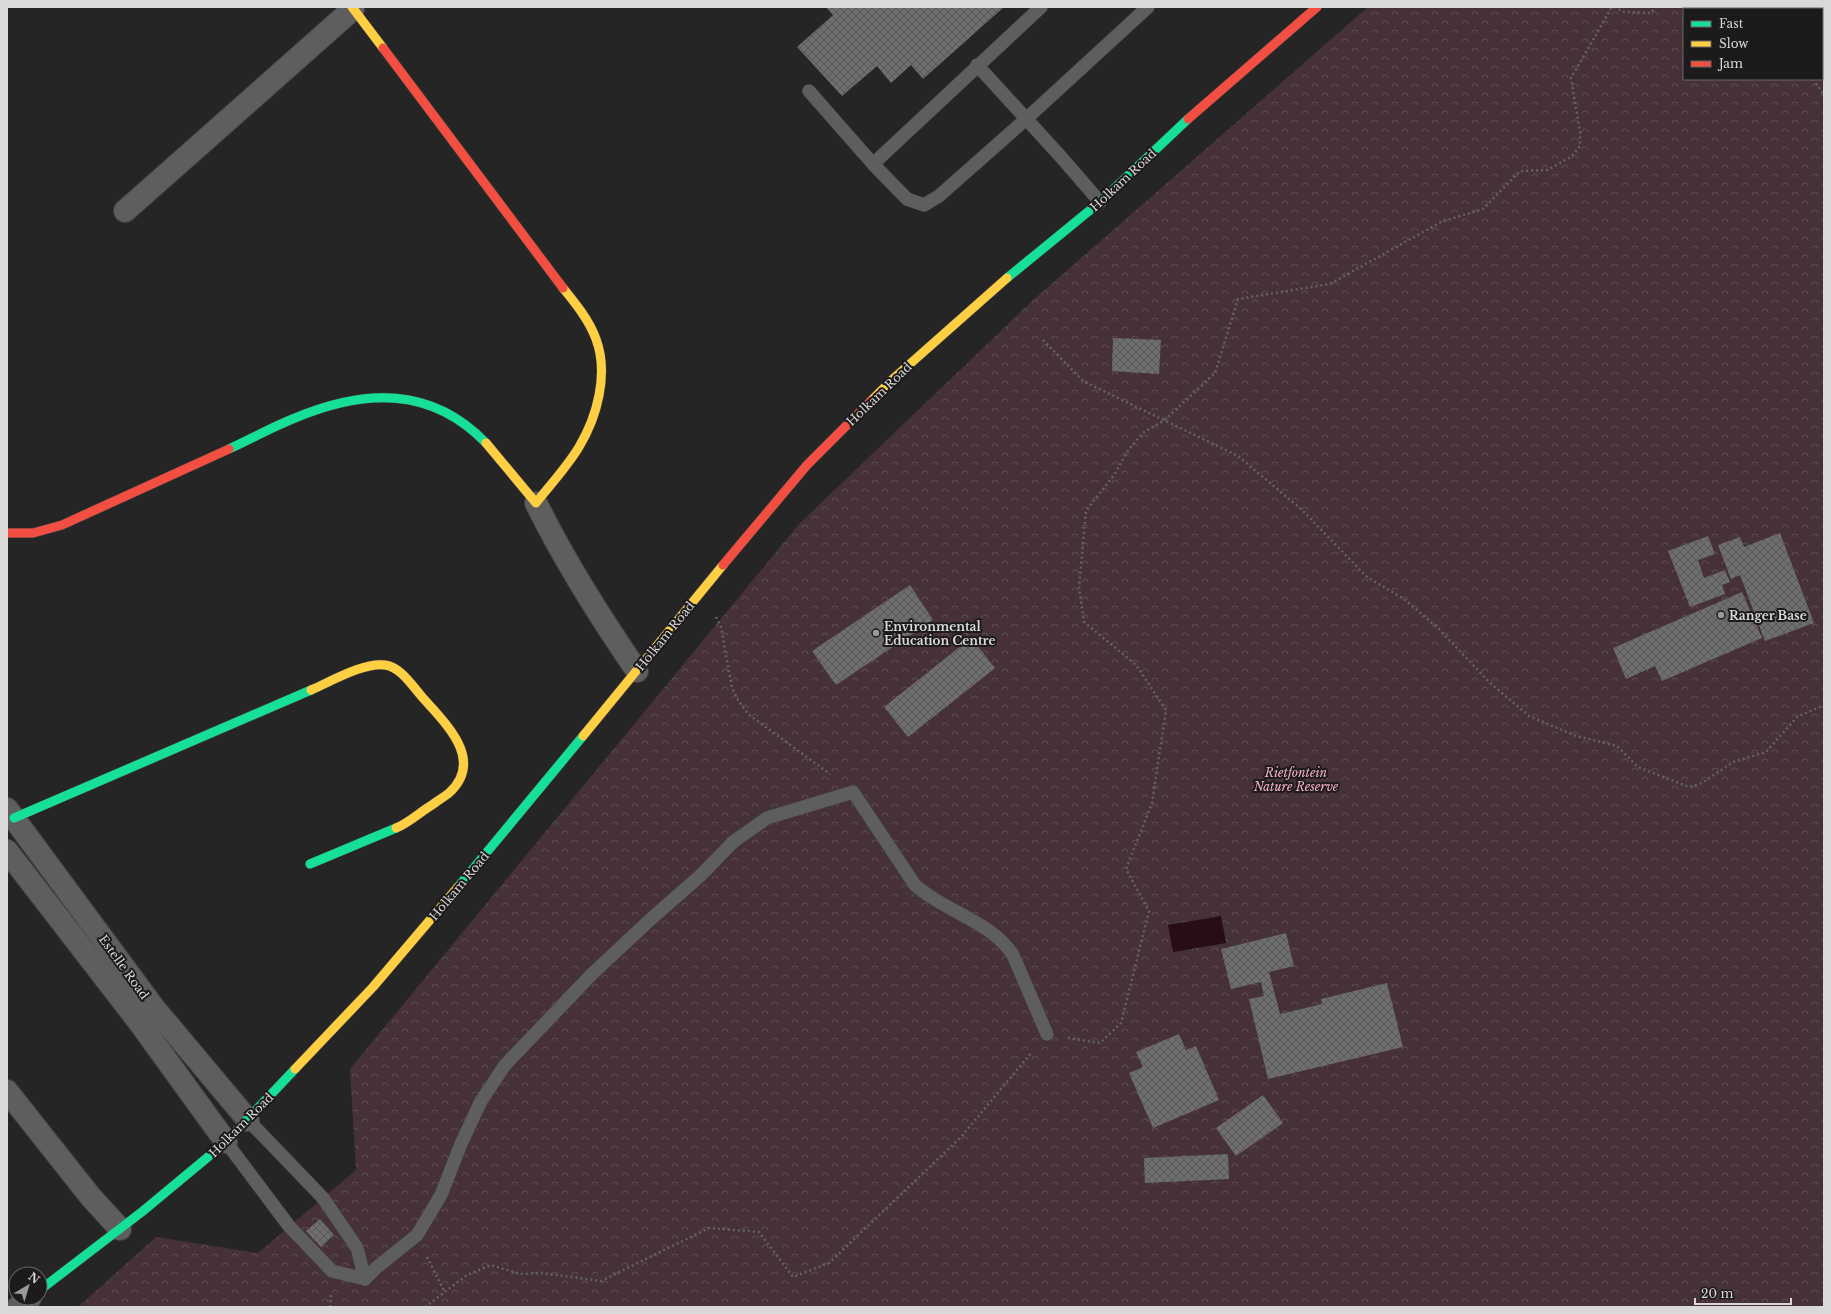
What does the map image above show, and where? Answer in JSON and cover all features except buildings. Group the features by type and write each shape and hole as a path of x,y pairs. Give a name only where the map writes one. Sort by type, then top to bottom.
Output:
{"street":[{"name":"Holkam Road","path":"48,1284 120,1229 226,1142 373,986 438,913 807,465 894,378 994,289 1100,202 1198,110 1317,7"},
{"path":"125,211 352,8 572,300 591,328 600,353 601,380 596,408 579,447 536,503"},
{"path":"7,533 33,533 62,525 286,422 332,405 374,399 407,399 437,406 462,421 485,443 536,503 554,541 593,605 638,671"},
{"path":"11,813 39,806 358,670 373,665 386,665 399,671 451,729 460,745 464,758 464,771 457,784 449,792 399,827 310,864"},
{"name":"Estelle Road","path":"11,813 154,1008 248,1120"},
{"name":"Estelle Road","path":"7,851 139,1022 226,1142"},
{"path":"7,1091 90,1196 120,1229"}],"lane":[{"path":"874,164 977,65 1041,7"},
{"path":"809,91 907,199 924,205 939,196 1026,119 1148,7"},
{"path":"977,65 1100,202"},
{"path":"365,1279 376,1268 417,1235 441,1195 461,1144 482,1101 506,1065 571,996 652,918 700,876 733,842 767,818 854,792 915,885 925,894 941,904 993,933 1006,944 1014,955 1047,1034"},
{"path":"248,1120 323,1198 357,1248 365,1279"},
{"path":"226,1142 289,1226 332,1271 365,1279"}],"path":[{"path":"425,1307 467,1274 491,1265 520,1274 542,1273 601,1281 709,1228 758,1232 793,1277 829,1263 961,1137 1047,1034 1100,1043 1121,1023 1149,911 1126,869 1152,803 1166,710 1136,665 1084,622 1079,587 1086,511 1114,475 1128,449 1144,432 1165,420 1215,373 1238,299 1330,284 1441,222 1483,209 1520,171 1548,170 1572,156 1580,146 1580,132 1572,78 1613,7 1624,12 1651,13 1656,7"},
{"path":"1814,80 1824,95"},
{"path":"1043,340 1083,381 1238,456 1301,510 1367,577 1404,599 1438,629 1489,682 1529,716 1576,736 1617,746 1638,767 1689,787 1702,783 1733,762 1766,752 1797,717 1824,705"},
{"path":"698,596 717,618 721,627 732,688 748,714 854,792"},
{"path":"417,1235 444,1293"}],"green space":[{"name":"Rietfontein Nature Reserve","path":"1368,7 1824,7 1824,1307 78,1307 156,1237 258,1253 356,1170 350,1069 799,524 1031,302"}],"shaded area":[{"path":"1221,916 1226,943 1173,952 1168,925"}],"traffic: fast":[{"path":"1007,278 1100,202 1188,119"},
{"path":"229,449 270,429 321,408 371,398 396,398 420,402 443,411 465,424 486,443"},
{"path":"14,818 311,690"},
{"path":"458,887 583,736"},
{"path":"310,864 396,828"},
{"path":"48,1284 143,1211 226,1142 295,1069"}],"traffic: slow":[{"path":"352,7 383,48"},
{"path":"871,401 894,378 1007,278"},
{"path":"486,443 536,503 569,462 585,435 596,409 599,395 601,381 600,352 590,325 563,288"},
{"path":"583,736 723,565"},
{"path":"311,690 357,669 385,665 396,669 401,673 451,731 463,755 463,768 459,781 449,793 396,828"},
{"path":"295,1069 373,987 458,887"}],"traffic: jam":[{"path":"1188,119 1317,7"},
{"path":"383,48 563,288"},
{"path":"723,565 807,465 871,401"},
{"path":"7,533 33,533 62,525 229,449"}],"place":[{"name":"Ranger Base","path":"1721,615"},
{"name":"Environmental Education Centre","path":"876,633"}]}
